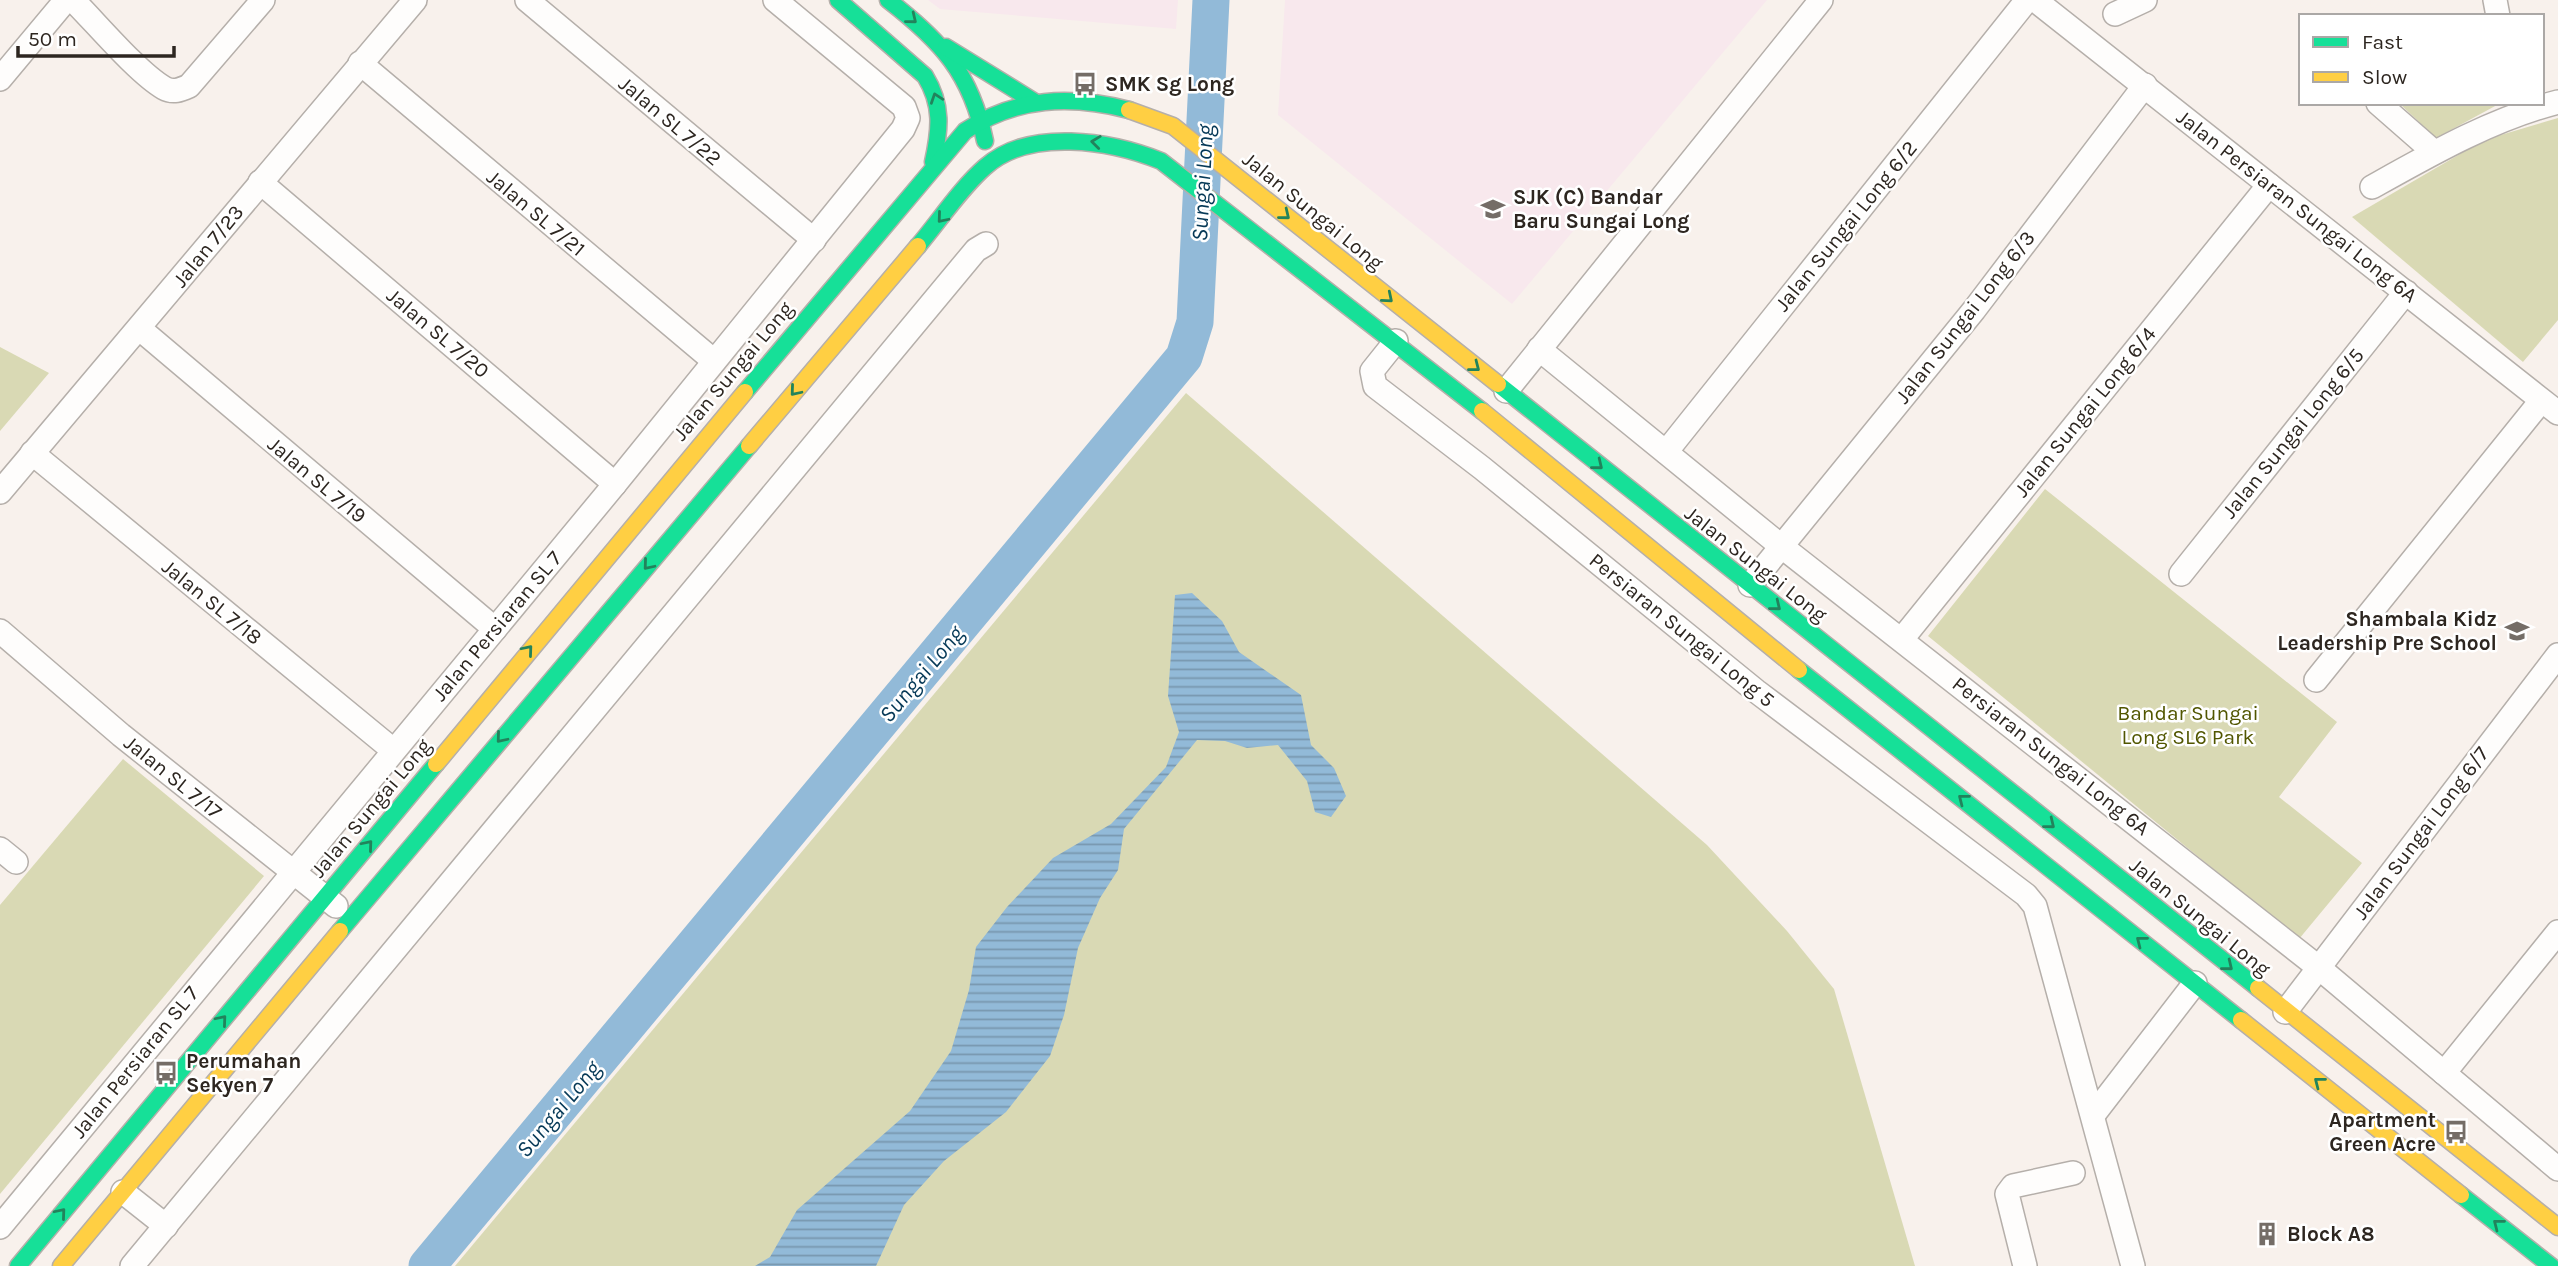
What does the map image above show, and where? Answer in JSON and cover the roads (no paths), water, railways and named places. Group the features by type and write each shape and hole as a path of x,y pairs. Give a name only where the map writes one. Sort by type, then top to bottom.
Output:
{"street":[{"path":"0,79 10,47 66,0"},
{"path":"73,0 148,75 165,89 176,92 190,86 263,0"},
{"name":"Jalan 7/23","path":"0,492 141,329 260,182 415,0"},
{"name":"Jalan SL 7/22","path":"527,0 814,240"},
{"name":"Jalan Persiaran SL 7","path":"0,1227 615,484 814,240 908,118 904,107 775,0"},
{"path":"838,0 925,76 932,86 940,109 941,124 932,165"},
{"path":"888,0 971,65 1035,102"},
{"path":"1506,391 1821,0"},
{"name":"Jalan Sungai Long 6/2","path":"1666,452 2027,0"},
{"name":"Jalan Persiaran Sungai Long 6A","path":"2035,0 2146,85 2549,407"},
{"path":"2115,14 2145,0"},
{"path":"935,39 981,119 986,166"},
{"name":"Jalan SL 7/21","path":"360,63 714,361"},
{"name":"Jalan Sungai Long 6/3","path":"1749,585 1974,310 2146,85"},
{"name":"Jalan Sungai Long","path":"18,1266 932,165 957,137 981,119 1035,102 1125,108 1151,114 1173,126 2285,1012 2556,1221"},
{"path":"2380,105 2434,152"},
{"path":"2372,187 2521,107"},
{"path":"61,1266 350,918 986,166 1010,151 1063,140 1127,146 1161,161 1396,341 1795,666 2195,983 2525,1258 2551,1266"},
{"name":"Jalan SL 7/20","path":"260,182 615,484"},
{"name":"Jalan Sungai Long 6/4","path":"1902,639 2269,185"},
{"path":"132,1266 560,754 716,561 976,250 986,244"},
{"name":"Jalan Sungai Long 6/5","path":"2181,574 2406,292"},
{"name":"Jalan SL 7/19","path":"141,329 495,629"},
{"name":"Persiaran Sungai Long 5","path":"1396,341 1372,371 1375,386 1482,468 1756,691 2015,887 2035,906 2094,1114"},
{"name":"Persiaran Sungai Long 6A","path":"1539,349 1781,546 2318,967 2558,1169"},
{"path":"2316,680 2549,407"},
{"name":"Jalan SL 7/18","path":"32,453 393,750"},
{"name":"Jalan SL 7/17","path":"0,631 121,735 350,918"},
{"name":"Jalan Sungai Long 6/7","path":"2285,1012 2558,655"},
{"path":"2444,1073 2558,932"},
{"path":"2133,1266 2094,1114 2195,983"},
{"path":"2025,1266 2007,1194 2013,1186 2073,1173"},
{"path":"123,1192 166,1226"},
{"path":"2525,1258 2556,1221"}],"water":[{"path":"1192,593 1222,621 1239,652 1301,695 1311,745 1334,768 1346,796 1331,817 1315,812 1307,781 1278,745 1247,748 1225,741 1197,740 1124,829 1118,870 1100,898 1078,948 1064,1015 1050,1056 1006,1112 944,1161 904,1205 876,1266 755,1266 770,1257 797,1210 910,1111 951,1051 969,990 976,947 1007,907 1053,858 1111,824 1166,767 1179,732 1168,696 1175,595"}],"waterway":[{"name":"Sungai Long","path":"427,1266 1184,357 1195,322 1211,0"}],"place":[{"name":"SMK Sg Long","path":"1085,84"},
{"name":"SJK (C) Bandar Baru Sungai Long","path":"1493,209"},
{"name":"Shambala Kidz Leadership Pre School","path":"2517,631"},
{"name":"Perumahan Sekyen 7","path":"166,1073"},
{"name":"Apartment Green Acre","path":"2456,1132"},
{"name":"Block A8","path":"2267,1234"}],"park label":[{"name":"Bandar Sungai Long SL6 Park","path":"2188,725"}]}
